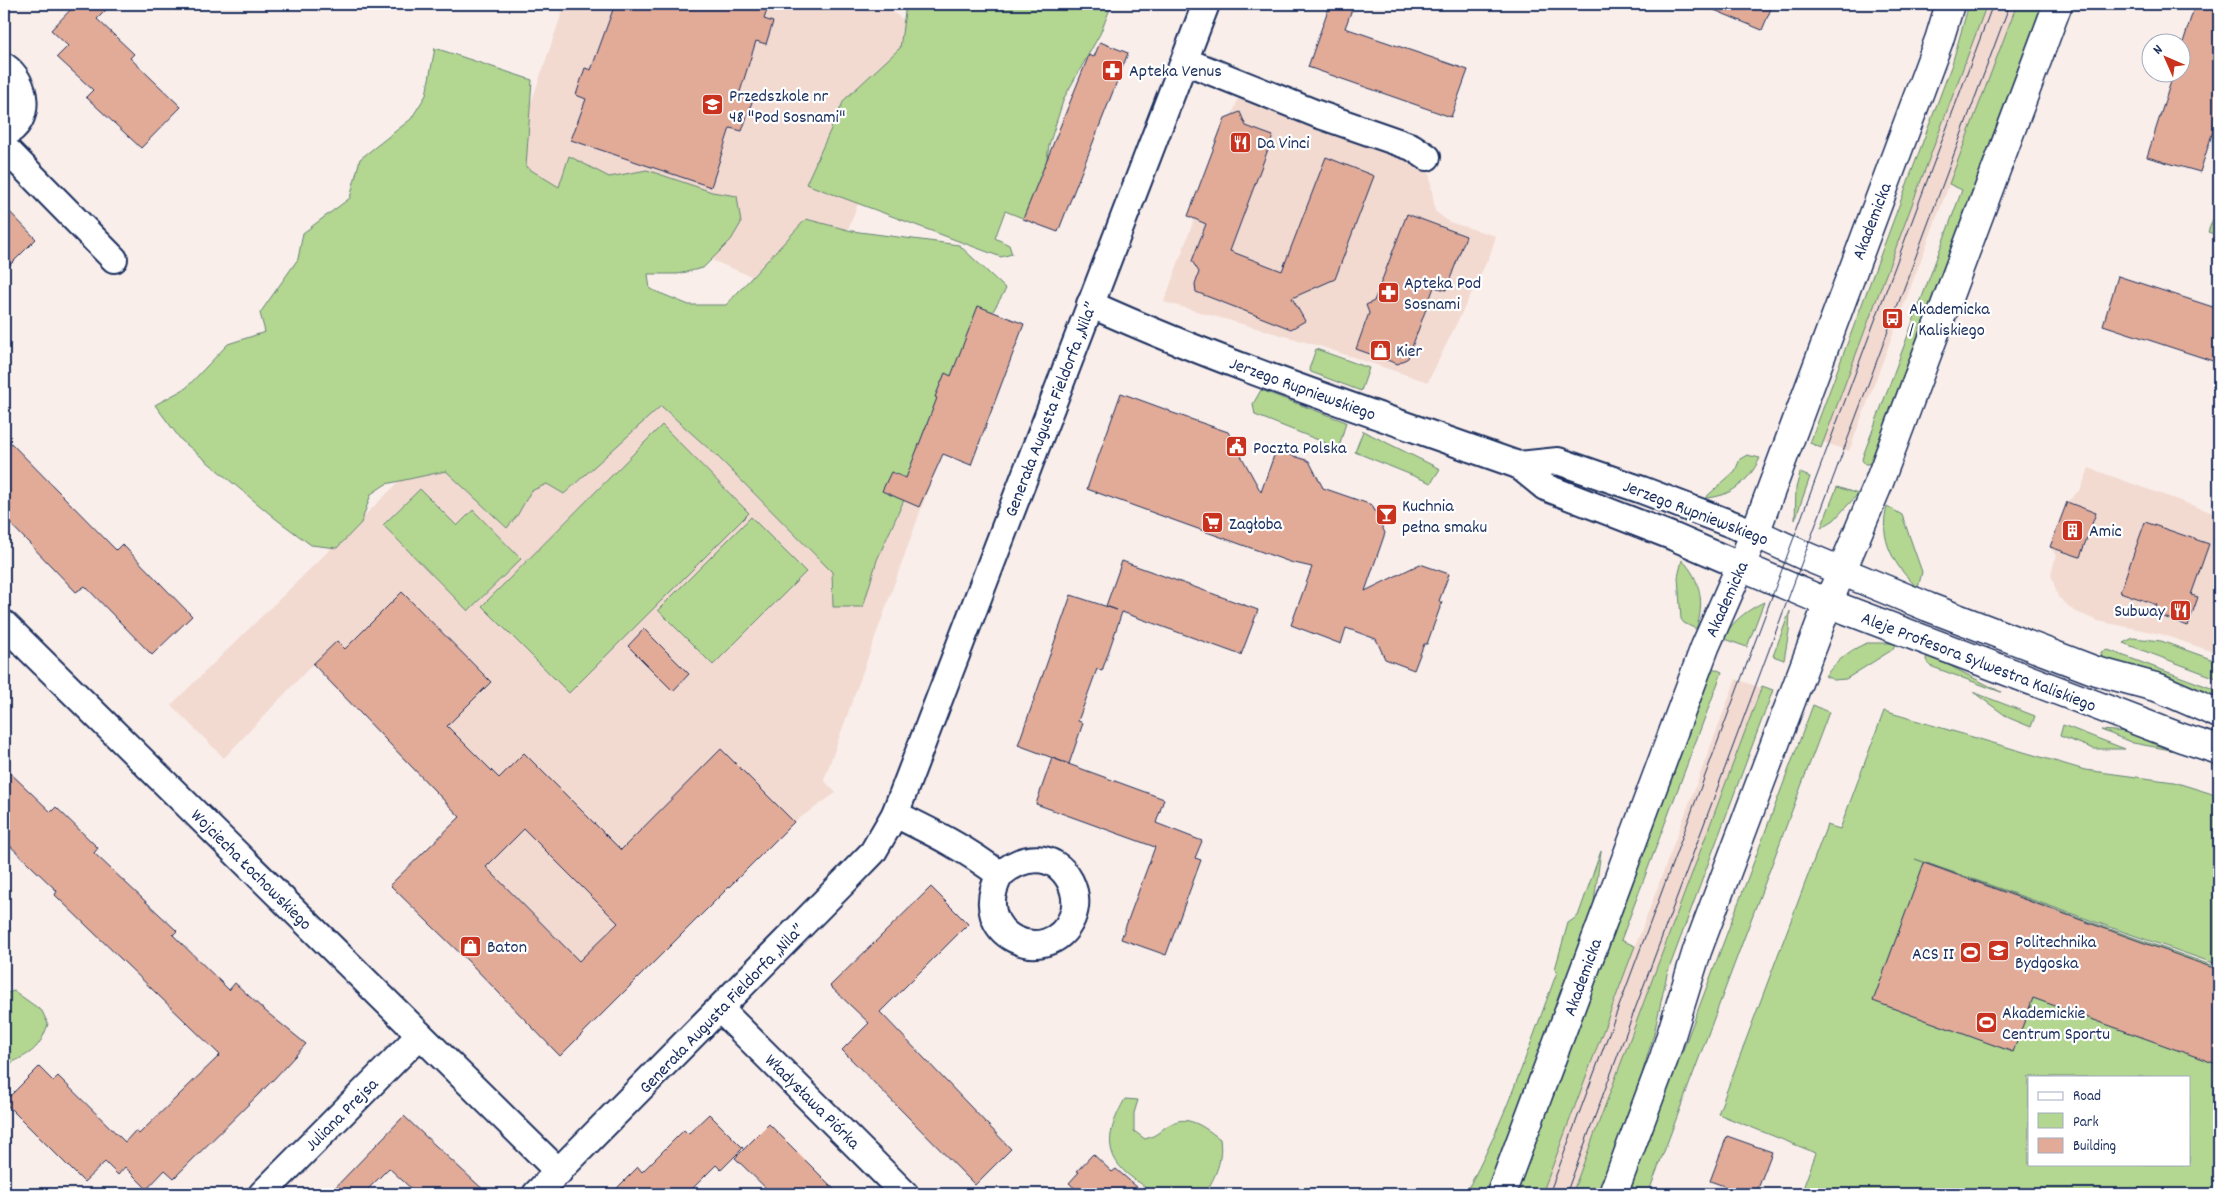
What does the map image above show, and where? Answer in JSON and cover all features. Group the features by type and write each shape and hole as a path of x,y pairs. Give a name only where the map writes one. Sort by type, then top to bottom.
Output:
{"street":[{"name":"Generała Augusta Fieldorfa „Nila”","path":"536,1194 720,1009 872,852 895,814 1206,4"},
{"name":"Akademicka","path":"1501,1194 1705,647 1755,533 1940,40 1950,4"},
{"path":"1613,1194 1664,1058 1697,951 1828,603 1878,485 2058,4"},
{"path":"1185,61 1317,114 1412,147 1427,157"},
{"path":"4,66 11,70 19,81 24,99 22,113 16,124 4,134"},
{"path":"4,147 114,259"},
{"name":"Jerzego Rupniewskiego","path":"1090,304 1146,329 1299,387 1518,465 1545,487 1674,537 1741,566"},
{"name":"Jerzego Rupniewskiego","path":"1518,465 1558,461 1642,490 1755,533 1841,571"},
{"name":"Aleje Profesora Sylwestra Kaliskiego","path":"1741,566 1828,603 2182,738 2219,750"},
{"name":"Aleje Profesora Sylwestra Kaliskiego","path":"1841,571 1928,607 2088,668 2159,688 2219,714"},
{"name":"Wojciecha Łochowskiego","path":"4,624 559,1172"},
{"path":"895,814 958,845 978,857 1000,875"},
{"name":"Władysława Piórka","path":"720,1009 905,1194"},
{"name":"Juliana Prejsa","path":"262,1194 420,1035"}],"shaded area":[{"name":"Przedszkole nr 48 \"Pod Sosnami\"","path":"565,4 881,4 924,34 819,304 506,176"},
{"path":"1987,4 2017,4 1849,451 1823,442"},
{"path":"1243,85 1427,157 1435,211 1449,222 1496,236 1490,255 1428,382 1316,345 1164,302"},
{"path":"546,338 831,442 929,487 824,780 836,793 794,822 560,1056 470,963 390,885 459,817 313,664 224,758 171,705"},
{"path":"2089,468 2219,515 2219,654 2161,634 2098,621 2074,611 2058,597 2051,575 2056,555 2050,547 2067,502 2081,489"},
{"path":"1736,679 1761,688 1572,1194 1542,1194"}],"green space":[{"path":"906,4 1112,4 1100,34 1064,98 1049,145 1045,175 1025,219 1005,211 995,238 1009,245 1012,254 1001,257 806,184 844,100 900,48"},
{"path":"1969,4 1987,4 1821,448 1810,443 1952,64"},
{"path":"2017,4 2042,4 1871,461 1869,464 1865,464 1862,460 1863,456 1962,190 1949,184"},
{"path":"435,48 532,80 526,167 559,187 569,156 609,177 647,170 712,192 737,196 741,223 731,240 703,268 678,274 648,274 650,289 689,305 726,305 806,219 852,231 959,245 1006,289 953,379 926,451 877,560 863,607 833,607 832,572 718,457 661,406 564,494 547,484 531,491 517,516 507,528 446,471 386,484 371,494 361,523 337,548 311,545 276,519 181,440 155,405 186,388 228,344 265,332 260,313 298,259 303,233 350,198 360,159 411,119 426,95"},
{"path":"2219,203 2219,236 2208,232"},
{"path":"1316,349 1369,368 1361,391 1311,372 1309,369"},
{"path":"1261,390 1346,422 1340,444 1336,447 1255,415 1253,404"},
{"path":"662,425 749,513 569,693 482,606"},
{"path":"1363,431 1440,469 1431,483 1355,452"},
{"path":"1747,455 1760,458 1745,480 1723,495 1705,498 1735,471 1740,459"},
{"path":"1800,473 1810,477 1795,520 1796,488"},
{"path":"1837,487 1858,494 1834,520 1821,528"},
{"path":"420,489 457,526 473,510 521,559 468,611 383,525"},
{"path":"1887,506 1902,515 1922,572 1918,588 1902,571 1890,551 1885,530"},
{"path":"751,517 806,572 713,665 658,610"},
{"path":"1682,560 1693,575 1700,592 1699,620 1696,629 1684,623 1681,619 1678,577"},
{"path":"1764,602 1747,647 1724,639 1730,627 1740,617"},
{"path":"1790,611 1789,631 1784,660 1773,656"},
{"path":"2133,638 2161,641 2219,662 2219,679 2123,643"},
{"path":"1867,643 1896,643 1892,650 1846,679 1834,680 1825,676 1844,656"},
{"path":"2108,650 2219,691 2219,705 2186,690 2102,658 2101,652"},
{"path":"1927,654 2001,692 1930,666 1926,660"},
{"path":"1713,668 1722,672 1621,940 1635,946 1542,1194 1517,1194"},
{"path":"1762,686 1773,690 1667,974 1654,1034 1641,1077 1598,1194 1572,1194"},
{"path":"1973,692 2035,716 2031,727 2009,718"},
{"path":"1813,705 1829,712 1648,1194 1636,1194 1632,1185"},
{"name":"Akademickie Centrum Sportu","path":"1884,711 2085,770 2174,782 2219,796 2219,965 1915,859 2219,968 2219,1194 1801,1194 1816,1153 1718,1114 1827,825 1840,829"},
{"path":"2063,725 2125,749 2094,749 2060,736"},
{"path":"2101,730 2140,733 2219,760 2219,766 2176,751 2133,743"},
{"path":"1601,851 1594,902 1485,1194 1465,1194 1504,1113 1557,972 1555,969 1568,923 1578,916"},
{"path":"14,991 42,1011 48,1024 40,1041 31,1052 4,1067 4,994"},
{"path":"1125,1099 1138,1100 1134,1113 1134,1131 1145,1139 1154,1136 1173,1123 1185,1120 1198,1124 1220,1139 1221,1147 1218,1168 1205,1194 1159,1195 1153,1193 1119,1165 1113,1156 1111,1135 1118,1112"}],"building":[{"path":"76,4 112,4 97,19 134,54 130,58 181,107 141,148 86,97 93,90 57,57 68,46 51,30"},
{"path":"615,4 769,4 764,19 773,22 766,44 756,41 739,95 753,99 742,131 730,128 711,187 571,140 586,99 576,95 585,68 591,70"},
{"path":"1330,4 1354,4 1345,28 1468,70 1451,117 1308,67"},
{"path":"1700,4 1773,4 1762,30"},
{"path":"2195,5 2219,12 2219,112 2200,172 2147,157 2171,82 2190,82 2190,32 2186,32"},
{"path":"1100,42 1128,53 1058,232 1023,219 1089,55 1094,57"},
{"path":"1240,112 1246,126 1273,136 1230,251 1282,271 1326,157 1374,176 1335,279 1292,298 1305,321 1291,329 1196,292 1195,284 1199,272 1192,261 1206,224 1188,216 1225,118"},
{"path":"4,206 36,239 4,271"},
{"path":"1407,214 1466,236 1446,290 1434,287 1408,358 1398,364 1356,349 1369,313 1366,305 1374,301"},
{"path":"2118,276 2219,309 2219,363 2103,325"},
{"path":"978,306 1024,324 971,465 943,454 919,507 882,491 891,472 906,478 945,373 951,376"},
{"path":"1121,393 1228,432 1261,492 1276,450 1309,461 1323,488 1372,505 1385,533 1365,591 1420,564 1449,574 1439,601 1442,602 1427,644 1424,644 1414,670 1385,659 1376,639 1346,628 1341,644 1291,625 1312,567 1290,562 1087,489"},
{"path":"4,436 116,550 122,544 192,616 152,655 85,586 76,592 4,517"},
{"name":"Amic","path":"2067,502 2096,513 2080,557 2050,547"},
{"name":"Amic","path":"2145,522 2209,544 2191,595 2198,597 2188,626 2153,613 2157,605 2120,592"},
{"path":"1122,561 1258,610 1241,655 1122,612 1102,671 1097,669 1078,721 1083,723 1069,764 1018,745 1071,595 1117,610 1106,606"},
{"path":"402,592 491,682 447,726 499,778 524,753 621,850 721,749 794,822 560,1056 470,963 390,885 460,817 313,664 337,641 345,649","holes":["524,829 618,923 579,961 486,867"]},
{"path":"644,629 689,674 673,691 628,646"},
{"path":"1052,758 1164,799 1156,823 1202,841 1195,858 1201,860 1166,955 1121,939 1155,847 1036,804"},
{"path":"4,767 51,812 56,807 98,848 94,853 177,931 173,935 229,990 235,983 264,1010 306,1044 273,1080 174,1178 165,1170 147,1189 125,1167 118,1175 105,1162 84,1182 4,1102 39,1067 53,1081 58,1076 125,1142 135,1131 139,1134 220,1055 55,895 57,891 4,840"},
{"path":"1924,863 2219,970 2219,1065 2033,998 2013,1052 1873,1001"},
{"path":"931,887 968,924 880,1012 1011,1149 975,1185 842,1050 869,1023 830,986"},
{"path":"709,1114 743,1148 721,1170 716,1165 687,1194 611,1194 638,1167 642,1172 684,1130 688,1134"},
{"path":"404,1116 488,1194 417,1194 389,1168 363,1194 329,1194"},
{"path":"769,1124 839,1194 772,1194 735,1158"},
{"path":"1727,1136 1772,1152 1756,1194 1747,1194 1710,1181"},
{"path":"1093,1154 1112,1172 1116,1169 1145,1194 1081,1194 1069,1183"}],"tram line":[{"path":"1549,1194 1993,4"},
{"path":"1566,1194 2010,4"}],"place":[{"name":"Apteka Venus","path":"1113,70"},
{"name":"Przedszkole nr 48 \"Pod Sosnami\"","path":"713,105"},
{"name":"Da Vinci","path":"1241,142"},
{"name":"Apteka Pod Sosnami","path":"1388,292"},
{"name":"Akademicka / Kaliskiego","path":"1893,318"},
{"name":"Kier","path":"1380,350"},
{"name":"Poczta Polska","path":"1237,447"},
{"name":"Kuchnia pełna smaku","path":"1386,515"},
{"name":"Zagłoba","path":"1213,523"},
{"name":"Amic","path":"2073,530"},
{"name":"Subway","path":"2181,610"},
{"name":"Baton","path":"471,946"},
{"name":"Politechnika Bydgoska","path":"1999,951"},
{"name":"ACS II","path":"1970,953"},
{"name":"Akademickie Centrum Sportu","path":"1986,1022"}]}
